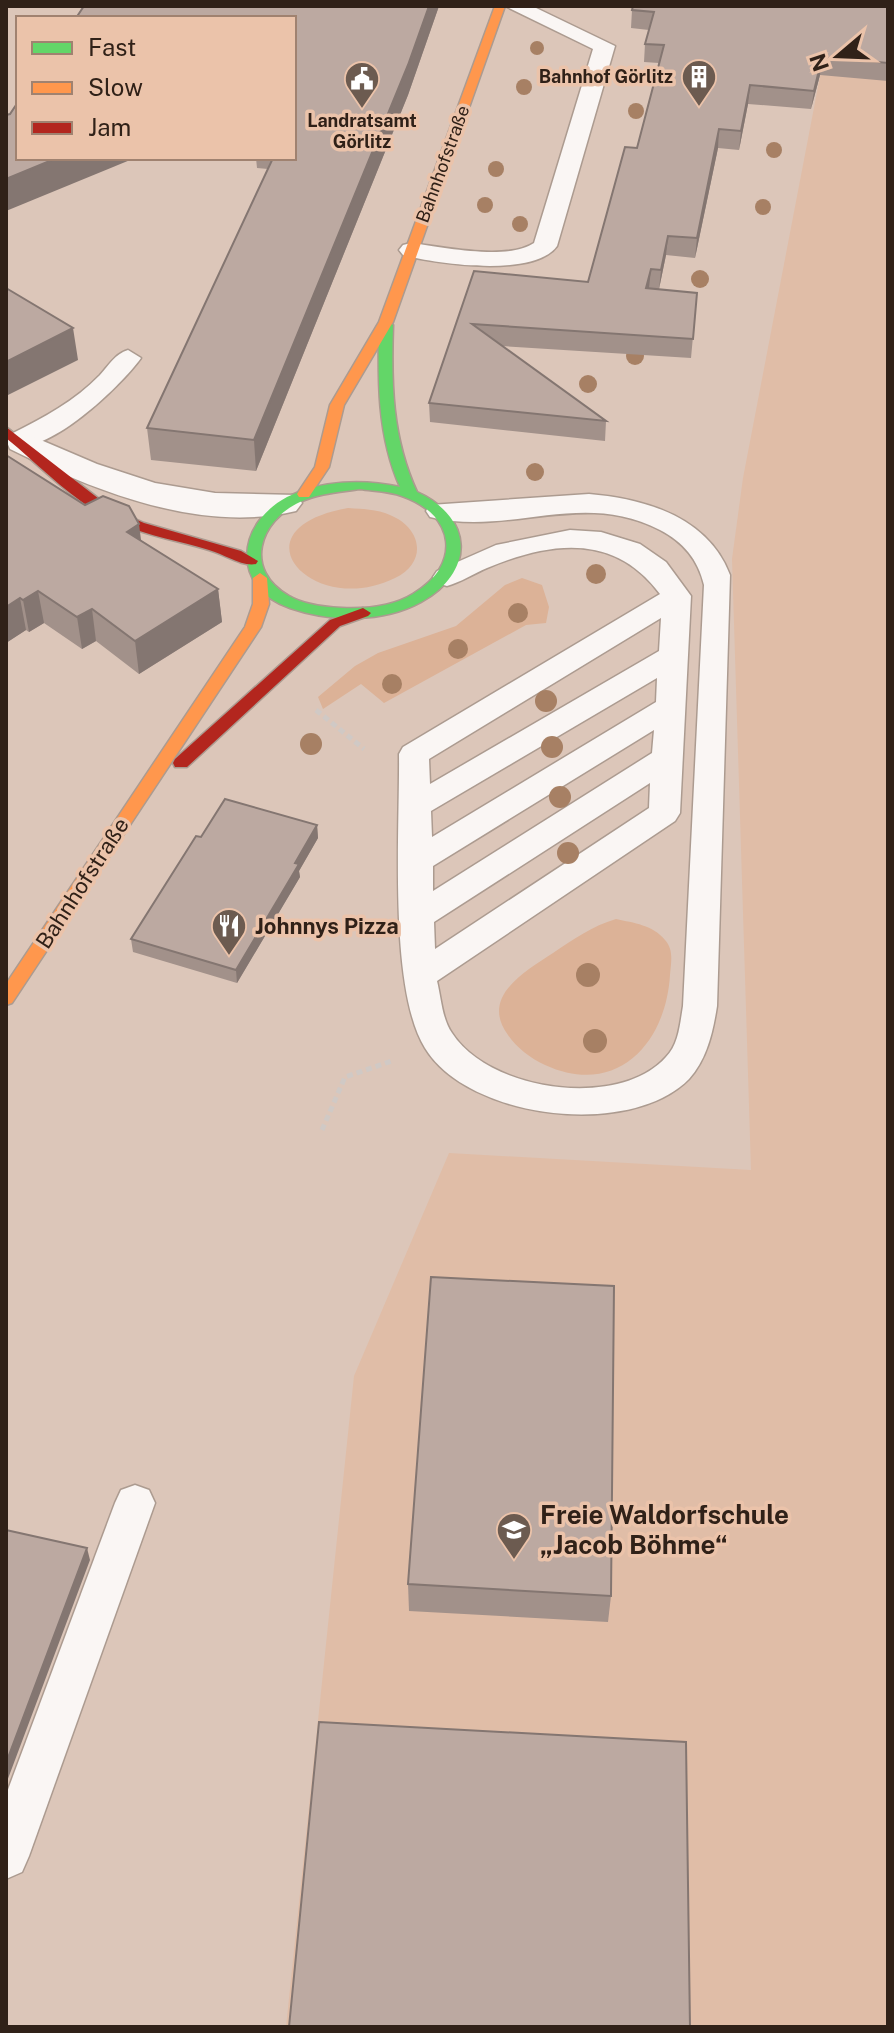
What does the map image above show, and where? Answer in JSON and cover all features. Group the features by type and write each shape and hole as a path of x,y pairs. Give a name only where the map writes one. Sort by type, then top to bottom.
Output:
{"main road":[{"name":"Bahnhofstraße","path":"363,613 328,612 274,592 260,578 251,561 251,545 256,529 294,498 322,467 341,397 386,322 500,6"},
{"name":"Bahnhofstraße","path":"386,322 386,430 394,459 411,494"},
{"path":"13,436 85,499 120,519 218,546 251,561"},
{"path":"294,498 360,485 411,494 440,511 454,529 459,550 447,577"},
{"name":"Bahnhofstraße","path":"132,808 335,623 414,601 447,577"},
{"name":"Bahnhofstraße","path":"6,998 253,627 261,604 260,578"}],"street":[{"path":"13,436 91,476 145,492 227,506 294,498"}],"lane":[{"path":"411,250 512,258 540,252 545,246 606,41 515,6"},
{"path":"13,436 87,404 109,384 128,358"},
{"path":"440,511 498,512 585,501 632,506 688,535 707,554 718,585 700,1006 695,1037 681,1065 658,1084 629,1095 595,1102 559,1103 531,1098 471,1070 440,1044 419,976 414,754 677,596"},
{"path":"419,976 664,813 677,596 667,579 647,560 620,545 591,538 552,539 503,549 447,577"},
{"path":"414,807 673,656"},
{"path":"417,861 670,707"},
{"path":"417,917 667,758"},
{"path":"6,1856 135,1503"}],"path":[{"path":"311,705 368,752"},
{"path":"322,1130 345,1077 440,1044"}],"shaded area":[{"path":"888,6 888,2027 286,2027 354,1376 449,1153 751,1170 732,559 743,478 826,45"},
{"path":"348,508 385,513 409,528 417,545 413,563 406,571 365,588 336,587 313,579 296,566 289,550 294,534 313,519"},
{"path":"522,578 542,585 549,607 546,623 526,625 384,703 361,684 323,709 318,697 355,666 378,653 456,626 505,585"},
{"path":"616,919 655,931 670,948 666,1000 659,1022 648,1042 633,1058 615,1069 594,1074 571,1073 539,1062 508,1035 499,1009 502,997 530,968 583,933"}],"building":[{"path":"84,6 429,6 408,65 254,440 147,428 272,160 296,160 296,16 77,16"},
{"path":"633,6 888,6 888,63 822,57 814,91 750,85 741,131 719,129 697,238 668,236 661,270 651,269 646,288 697,293 693,339 472,324 606,421 429,403 474,271 588,282 625,147 637,148 664,45 645,44 654,12 632,10"},
{"path":"16,105 16,160 52,160 6,179 6,115"},
{"path":"6,288 73,328 6,362"},
{"path":"6,455 85,505 103,496 129,506 139,524 127,532 218,589 135,641 92,609 77,617 38,591 6,607"},
{"path":"225,799 317,825 295,863 299,864 236,970 131,939 196,836 201,837"},
{"path":"431,1277 614,1286 611,1596 408,1584"},
{"path":"6,1530 87,1548 6,1763"},
{"path":"319,1722 686,1742 690,2027 289,2027"}],"traffic: fast":[{"path":"386,325 385,391 390,433 411,494"},
{"path":"360,485 408,493 442,514 451,528 454,543 453,558 446,573 434,587 416,599 370,612 320,611 290,603 274,594 263,583 253,557 255,543 270,516 302,496 360,485"}],"traffic: slow":[{"path":"304,494 322,467 337,405 386,322 500,6"},
{"path":"6,998 253,627 261,604 260,578"}],"traffic: jam":[{"path":"6,431 76,491 107,512 139,526 219,548 251,561"},
{"path":"181,763 335,623 363,613"}],"place":[{"name":"Bahnhof Görlitz","path":"699,108"},
{"name":"Landratsamt Görlitz","path":"362,110"},
{"name":"Johnnys Pizza","path":"229,957"},
{"name":"Freie Waldorfschule „Jacob Böhme“","path":"514,1561"}]}
